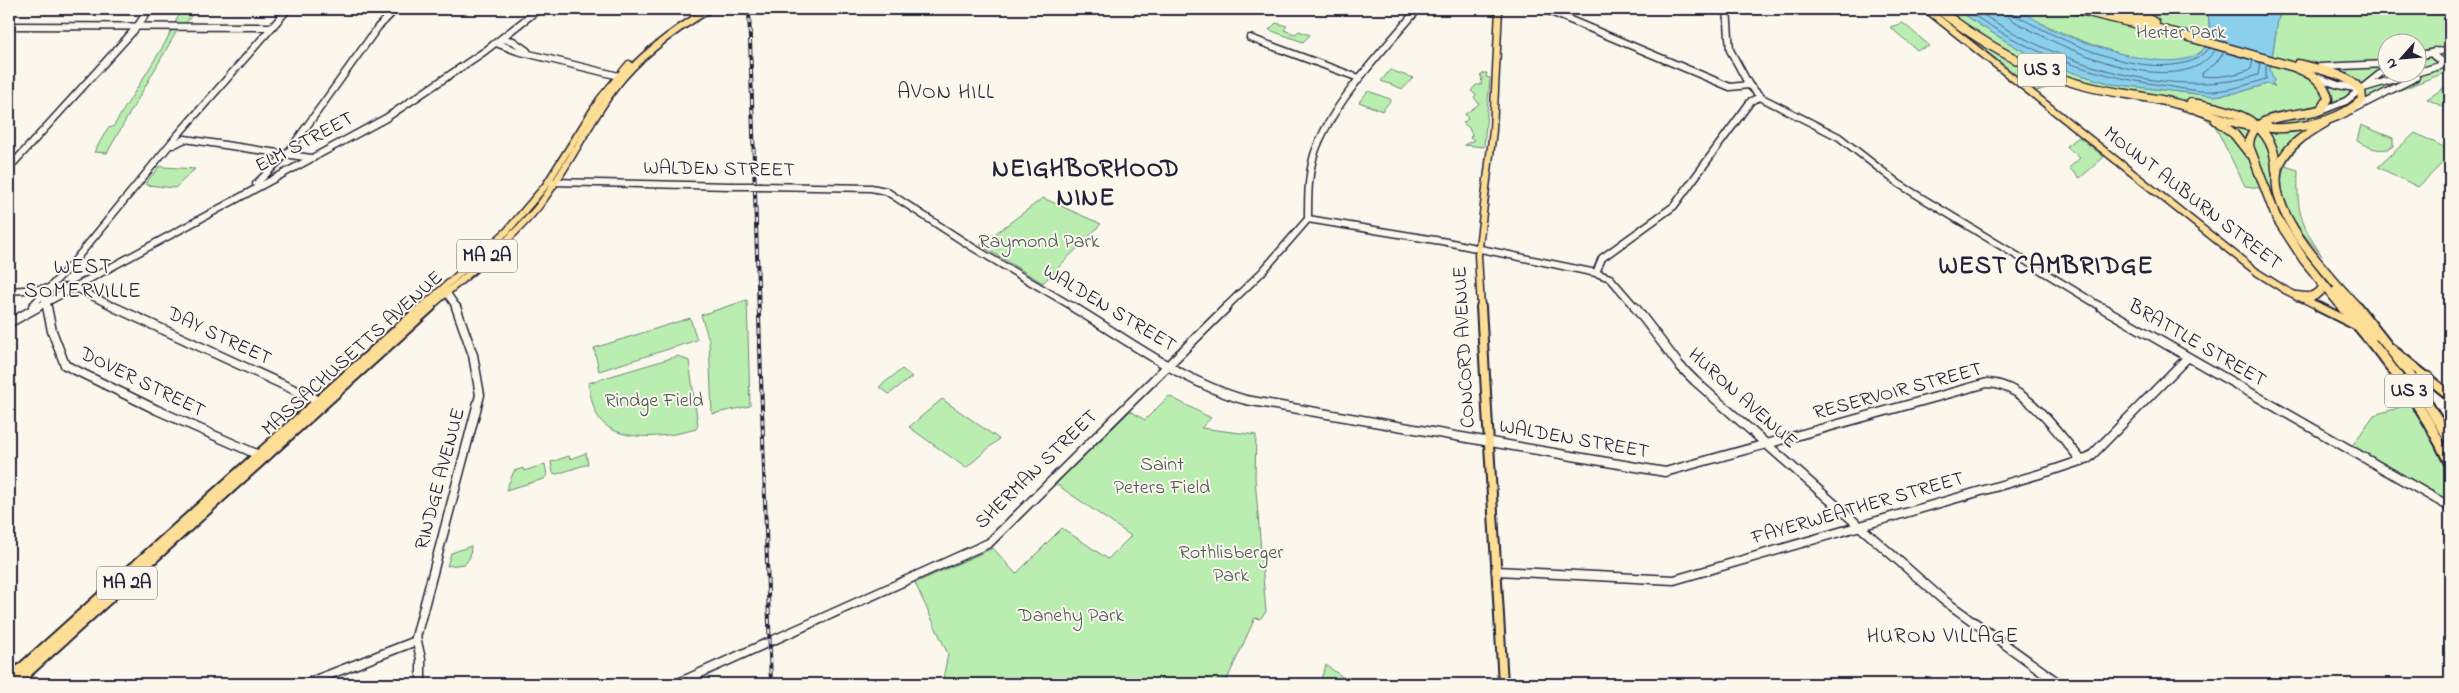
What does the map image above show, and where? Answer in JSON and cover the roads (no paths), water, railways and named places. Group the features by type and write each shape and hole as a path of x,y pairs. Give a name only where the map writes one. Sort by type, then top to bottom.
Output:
{"highway":[{"name":"US 3","path":"1938,9 1981,39 2044,71 2091,87 2186,106 2204,114 2228,129 2242,143 2252,159 2278,219 2294,246 2411,393 2450,464"},
{"path":"2075,9 2192,36"},
{"path":"2086,9 2109,17"},
{"path":"2109,9 2308,70 2340,74 2360,88 2363,99 2349,111 2310,132 2294,144 2284,156 2276,176"},
{"path":"2132,9 2155,23"},
{"path":"2252,159 2249,141 2256,127 2275,118 2308,114 2324,108 2328,98 2323,85 2308,70"},
{"name":"US 3","path":"2159,100 2218,107 2238,115 2256,127 2273,145 2278,197 2295,229 2389,347 2417,386 2450,441"},
{"path":"2186,106 2234,122 2256,127 2290,126 2336,117"},
{"path":"2278,219 2360,320 2389,347"},
{"path":"2297,296 2308,298 2319,294 2323,288 2321,281"},
{"path":"2417,386 2418,379 2428,377"}],"main road":[{"name":"MASSACHUSETTS AVENUE","path":"15,684 321,402 527,220 606,101 620,76 644,50 700,9"},
{"name":"MASSACHUSETTS AVENUE","path":"620,76 672,33 710,9"},
{"name":"CONCORD AVENUE","path":"1499,9 1493,130 1479,248 1486,442 1503,684"},
{"name":"MOUNT AUBURN STREET","path":"1926,9 2255,270 2297,296 2356,326 2389,347 2450,396"},
{"name":"MASSACHUSETTS AVENUE","path":"9,679 262,456"}],"street":[{"path":"9,168 137,27 149,9"},
{"path":"9,323 20,316 48,290 288,9"},
{"path":"242,194 286,154 378,27 396,9"},
{"name":"ELM STREET","path":"20,316 242,194 393,114 499,41 539,9"},
{"path":"1308,219 1308,184 1314,156 1321,136 1359,78 1418,9"},
{"path":"1544,9 1730,88 1750,86"},
{"name":"BRATTLE STREET","path":"1727,9 1730,50 1736,64 1750,86 1760,96 1840,138 1899,184 1991,242 2187,358 2450,507"},
{"path":"9,26 272,27"},
{"path":"514,29 517,44"},
{"path":"1250,38 1359,78"},
{"path":"499,41 532,53 620,76"},
{"path":"499,41 517,44 532,53"},
{"path":"2426,53 2450,49"},
{"path":"2436,51 2433,55 2436,58 2450,63"},
{"path":"2426,58 2433,60 2437,67"},
{"path":"2360,88 2450,63"},
{"path":"2308,70 2376,65"},
{"path":"2349,111 2429,70"},
{"path":"2308,114 2334,107 2348,99 2376,76"},
{"path":"1596,273 1602,258 1674,206 1751,101 1760,96"},
{"path":"185,139 182,135 189,124"},
{"path":"163,155 177,141 185,139 312,158"},
{"name":"WALDEN STREET","path":"552,182 871,188 886,190 972,246 1224,394 1246,400 1665,472"},
{"name":"HURON AVENUE","path":"1308,219 1479,248 1596,273 1610,278 1619,286 1687,374 1942,599 2060,684"},
{"name":"SHERMAN STREET","path":"676,684 982,548 999,534 1262,272 1308,219"},
{"path":"9,291 74,287"},
{"name":"DAY STREET","path":"74,287 321,402"},
{"path":"45,302 48,290"},
{"name":"RINDGE AVENUE","path":"421,684 421,658 416,641 480,395 477,373 456,303 446,290"},
{"name":"DOVER STREET","path":"45,302 65,365 157,410 262,456"},
{"name":"FAYERWEATHER STREET","path":"1496,571 1674,580 1797,546 2082,461 2089,458 2187,358"},
{"name":"RESERVOIR STREET","path":"1665,472 1980,384 1995,383 2014,388 2025,397 2082,461"},
{"path":"304,684 416,641"}],"water":[{"path":"1995,7 2015,9 2051,29 2085,43 2134,56 2158,60 2180,60 2197,54 2208,42 2210,30 2208,9 2291,9 2281,12 2278,20 2270,69 2274,81 2272,84 2275,86 2267,84 2241,92 2214,96 2112,84 2071,72 2021,50 1957,9"}],"railway":[{"path":"749,9 771,684"}],"district":[{"name":"AVON HILL","path":"946,93"},
{"name":"NEIGHBORHOOD NINE","path":"1086,184"},
{"name":"WEST CAMBRIDGE","path":"2046,267"},
{"name":"WEST SOMERVILLE","path":"83,280"},
{"name":"HURON VILLAGE","path":"1943,637"}],"park label":[{"name":"Herter Park","path":"2181,33"},
{"name":"Raymond Park","path":"1039,242"},
{"name":"Rindge Field","path":"654,401"},
{"name":"Saint Peters Field","path":"1162,476"},
{"name":"Rothlisberger Park","path":"1231,564"},
{"name":"Danehy Park","path":"1071,616"}]}
